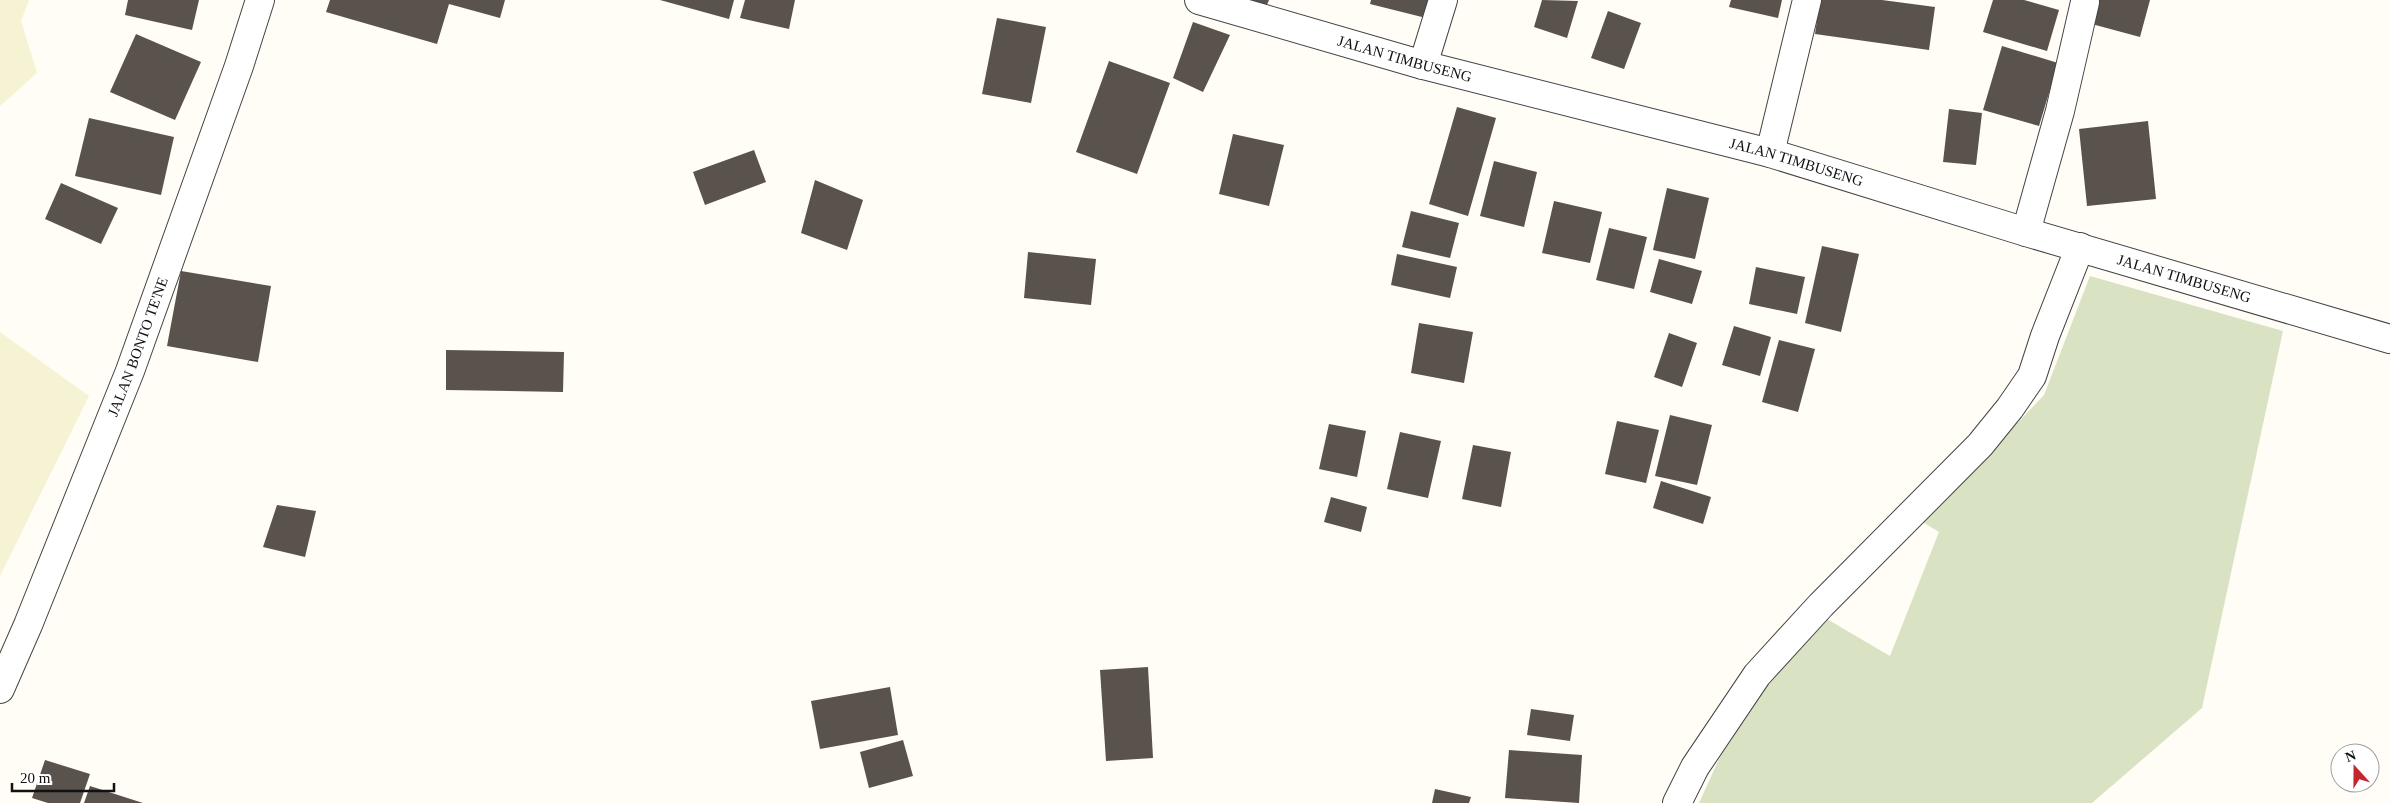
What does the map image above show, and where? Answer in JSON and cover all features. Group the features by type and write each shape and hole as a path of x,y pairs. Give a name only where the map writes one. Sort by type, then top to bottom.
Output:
{"street":[{"name":"JALAN BONTO TE'NE","path":"0,689 21,642 130,371 239,66 260,0"},
{"name":"JALAN TIMBUSENG","path":"1199,0 1423,66 1770,153 2026,232 2390,339"},
{"path":"1423,66 1443,0"},
{"path":"1770,153 1807,0"},
{"path":"2026,232 2060,111 2085,2"},
{"path":"1677,803 1694,767 1757,676 1821,605 1980,445 2010,408 2032,376 2045,336 2080,247"}],"shaded area":[{"path":"0,0 29,0 21,21 37,73 0,106"},
{"path":"0,332 89,396 0,576"}],"green space":[{"path":"2090,276 2283,331 2202,708 2092,803 1699,803 1765,658 1815,612 1890,656 1939,532 1903,510 1979,464 2044,395"}],"building":[{"path":"128,0 199,0 192,30 125,15"},
{"path":"330,0 505,0 500,18 449,4 437,44 326,12"},
{"path":"660,0 734,0 729,19"},
{"path":"745,0 795,0 789,29 740,18"},
{"path":"1248,0 1269,0 1266,7"},
{"path":"1371,0 1430,0 1426,18 1370,4"},
{"path":"1542,0 1578,1 1567,38 1534,27"},
{"path":"1731,0 1782,0 1778,18 1729,7"},
{"path":"1820,0 1882,0 1935,7 1929,50 1815,34"},
{"path":"1993,0 2024,0 2059,10 2047,51 1983,32"},
{"path":"2094,0 2150,0 2140,37 2088,23"},
{"path":"1608,11 1641,23 1624,69 1591,58"},
{"path":"997,18 1046,27 1031,103 982,94"},
{"path":"1193,22 1230,35 1203,92 1173,78"},
{"path":"136,34 201,62 175,120 110,92"},
{"path":"2002,46 2058,63 2039,126 1983,110"},
{"path":"1109,61 1170,83 1137,174 1076,152"},
{"path":"1457,107 1496,118 1468,216 1429,204"},
{"path":"1949,109 1982,113 1976,165 1943,162"},
{"path":"89,118 174,137 161,195 75,176"},
{"path":"2148,121 2156,199 2087,206 2079,129"},
{"path":"1233,134 1284,145 1269,206 1219,194"},
{"path":"754,150 766,182 705,205 693,172"},
{"path":"1494,161 1537,172 1524,227 1480,216"},
{"path":"815,180 863,200 847,250 801,233"},
{"path":"61,183 118,208 101,244 45,219"},
{"path":"1667,188 1709,198 1695,259 1653,250"},
{"path":"1554,201 1602,212 1590,263 1542,253"},
{"path":"1411,211 1459,223 1450,258 1402,247"},
{"path":"1609,228 1647,237 1634,289 1596,280"},
{"path":"1822,246 1859,254 1841,332 1805,323"},
{"path":"1028,252 1096,259 1091,305 1024,298"},
{"path":"1397,254 1457,267 1450,298 1391,285"},
{"path":"1659,259 1702,271 1692,304 1650,292"},
{"path":"1756,267 1805,277 1797,314 1749,304"},
{"path":"181,271 271,286 258,362 167,346"},
{"path":"1419,323 1473,332 1464,383 1411,373"},
{"path":"1734,326 1771,337 1760,376 1722,365"},
{"path":"1669,333 1697,343 1682,387 1654,377"},
{"path":"1779,340 1815,349 1798,412 1762,402"},
{"path":"446,350 564,352 563,392 446,390"},
{"path":"1670,415 1712,425 1697,485 1655,476"},
{"path":"1617,421 1659,430 1646,483 1605,474"},
{"path":"1329,424 1366,431 1357,477 1319,469"},
{"path":"1400,432 1441,441 1428,498 1387,489"},
{"path":"1473,445 1511,452 1501,507 1462,499"},
{"path":"1661,481 1711,497 1703,524 1653,508"},
{"path":"1331,497 1367,507 1361,532 1324,522"},
{"path":"277,505 316,511 305,557 263,547"},
{"path":"1148,667 1153,758 1106,761 1100,670"},
{"path":"890,687 898,735 820,749 811,701"},
{"path":"1531,709 1574,715 1570,741 1527,735"},
{"path":"903,740 913,776 869,788 860,752"},
{"path":"1509,750 1582,755 1579,803 1505,798"},
{"path":"45,760 90,774 80,803 48,803 32,798"},
{"path":"90,786 143,803 84,803"},
{"path":"1435,789 1471,797 1469,803 1432,803"}]}
